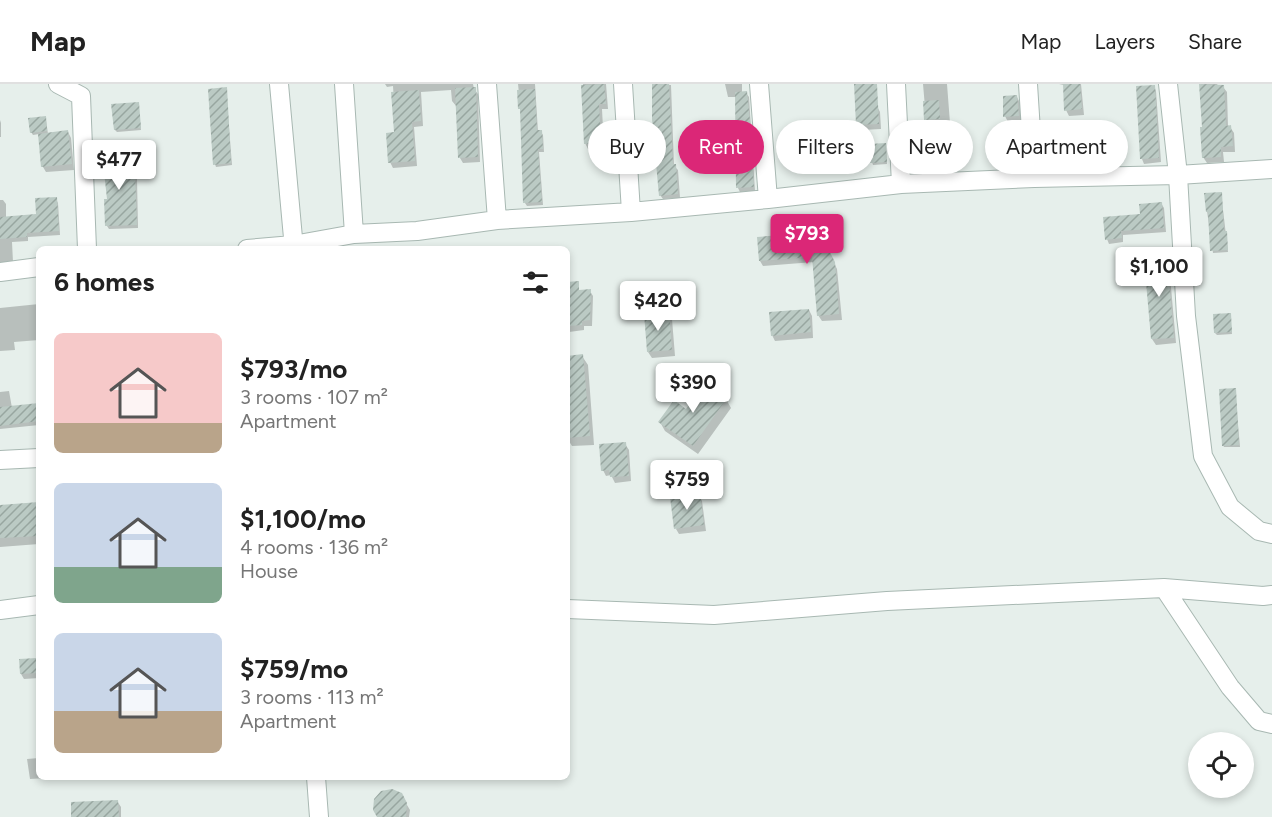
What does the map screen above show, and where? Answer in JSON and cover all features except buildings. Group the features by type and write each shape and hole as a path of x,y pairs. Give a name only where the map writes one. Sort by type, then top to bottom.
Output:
{"street":[{"path":"58,84 81,96 87,246"},
{"path":"279,84 294,246"},
{"path":"344,84 354,234"},
{"path":"487,84 497,220"},
{"path":"622,84 631,212"},
{"path":"759,84 768,199"},
{"path":"896,84 901,184"},
{"path":"1028,84 1034,178"},
{"path":"1168,84 1178,175 1186,316 1203,456 1230,507 1259,531 1272,534"},
{"path":"299,246 354,234 417,231 497,220 631,212 901,184 1178,175 1272,169"},
{"path":"0,272 36,267"},
{"path":"0,460 36,458"},
{"path":"1164,588 1230,687 1259,721 1272,724"},
{"path":"570,609 714,615 887,602 1164,588 1272,595"},
{"path":"0,610 36,605"},
{"path":"316,780 320,817"}]}
